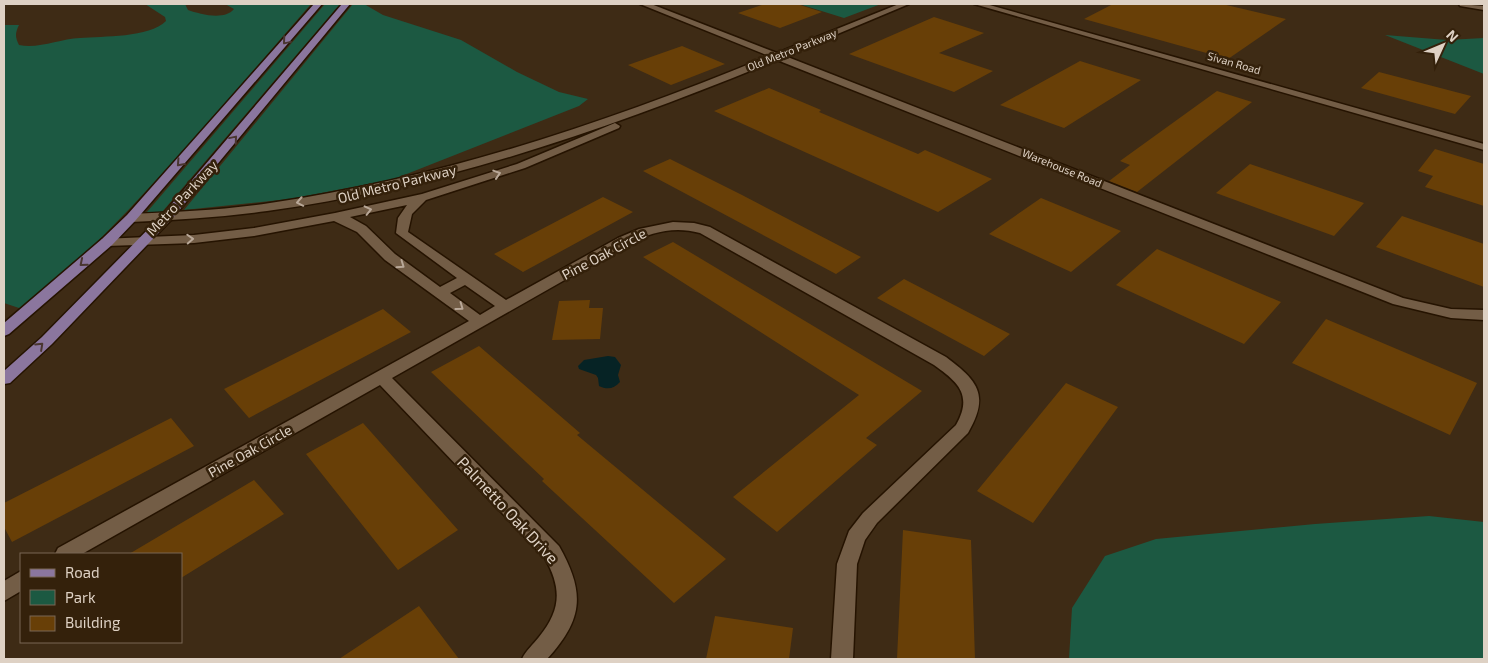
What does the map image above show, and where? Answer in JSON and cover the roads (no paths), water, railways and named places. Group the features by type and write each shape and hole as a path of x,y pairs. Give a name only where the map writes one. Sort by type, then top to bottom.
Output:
{"main road":[{"name":"Metro Parkway","path":"4,331 107,242 131,218 318,4"},
{"name":"Metro Parkway","path":"4,379 73,316 142,241 168,216 346,4"}],"street":[{"name":"Warehouse Road","path":"644,4 1398,300 1438,312 1472,316 1484,315"},
{"name":"Old Metro Parkway","path":"131,218 288,204 372,188 474,163 680,95 905,4"},
{"name":"Sivan Road","path":"978,4 1484,147"},
{"path":"1463,4 1484,8"},
{"name":"Old Metro Parkway","path":"107,242 207,238 254,232 335,217 425,197 529,162 632,119 680,95"},
{"path":"529,162 559,146 566,138 566,136 562,135"},
{"path":"425,197 410,206 401,226 402,233 507,308"},
{"path":"335,217 363,228 388,256 481,322"},
{"name":"Pine Oak Circle","path":"67,553 645,230 669,225 693,226 705,230 940,361 962,380 970,392 972,403 970,416 962,429 870,518 856,537 847,564 842,659"},
{"path":"377,244 402,233"},
{"path":"440,292 466,279"},
{"name":"Palmetto Oak Drive","path":"382,377 552,552 563,568 567,584 565,615 558,632 533,659"},
{"path":"4,592 20,581"}],"water":[{"path":"608,356 615,357 621,365 618,375 620,382 613,387 605,388 599,386 596,375 579,369 578,366 584,360"}]}
